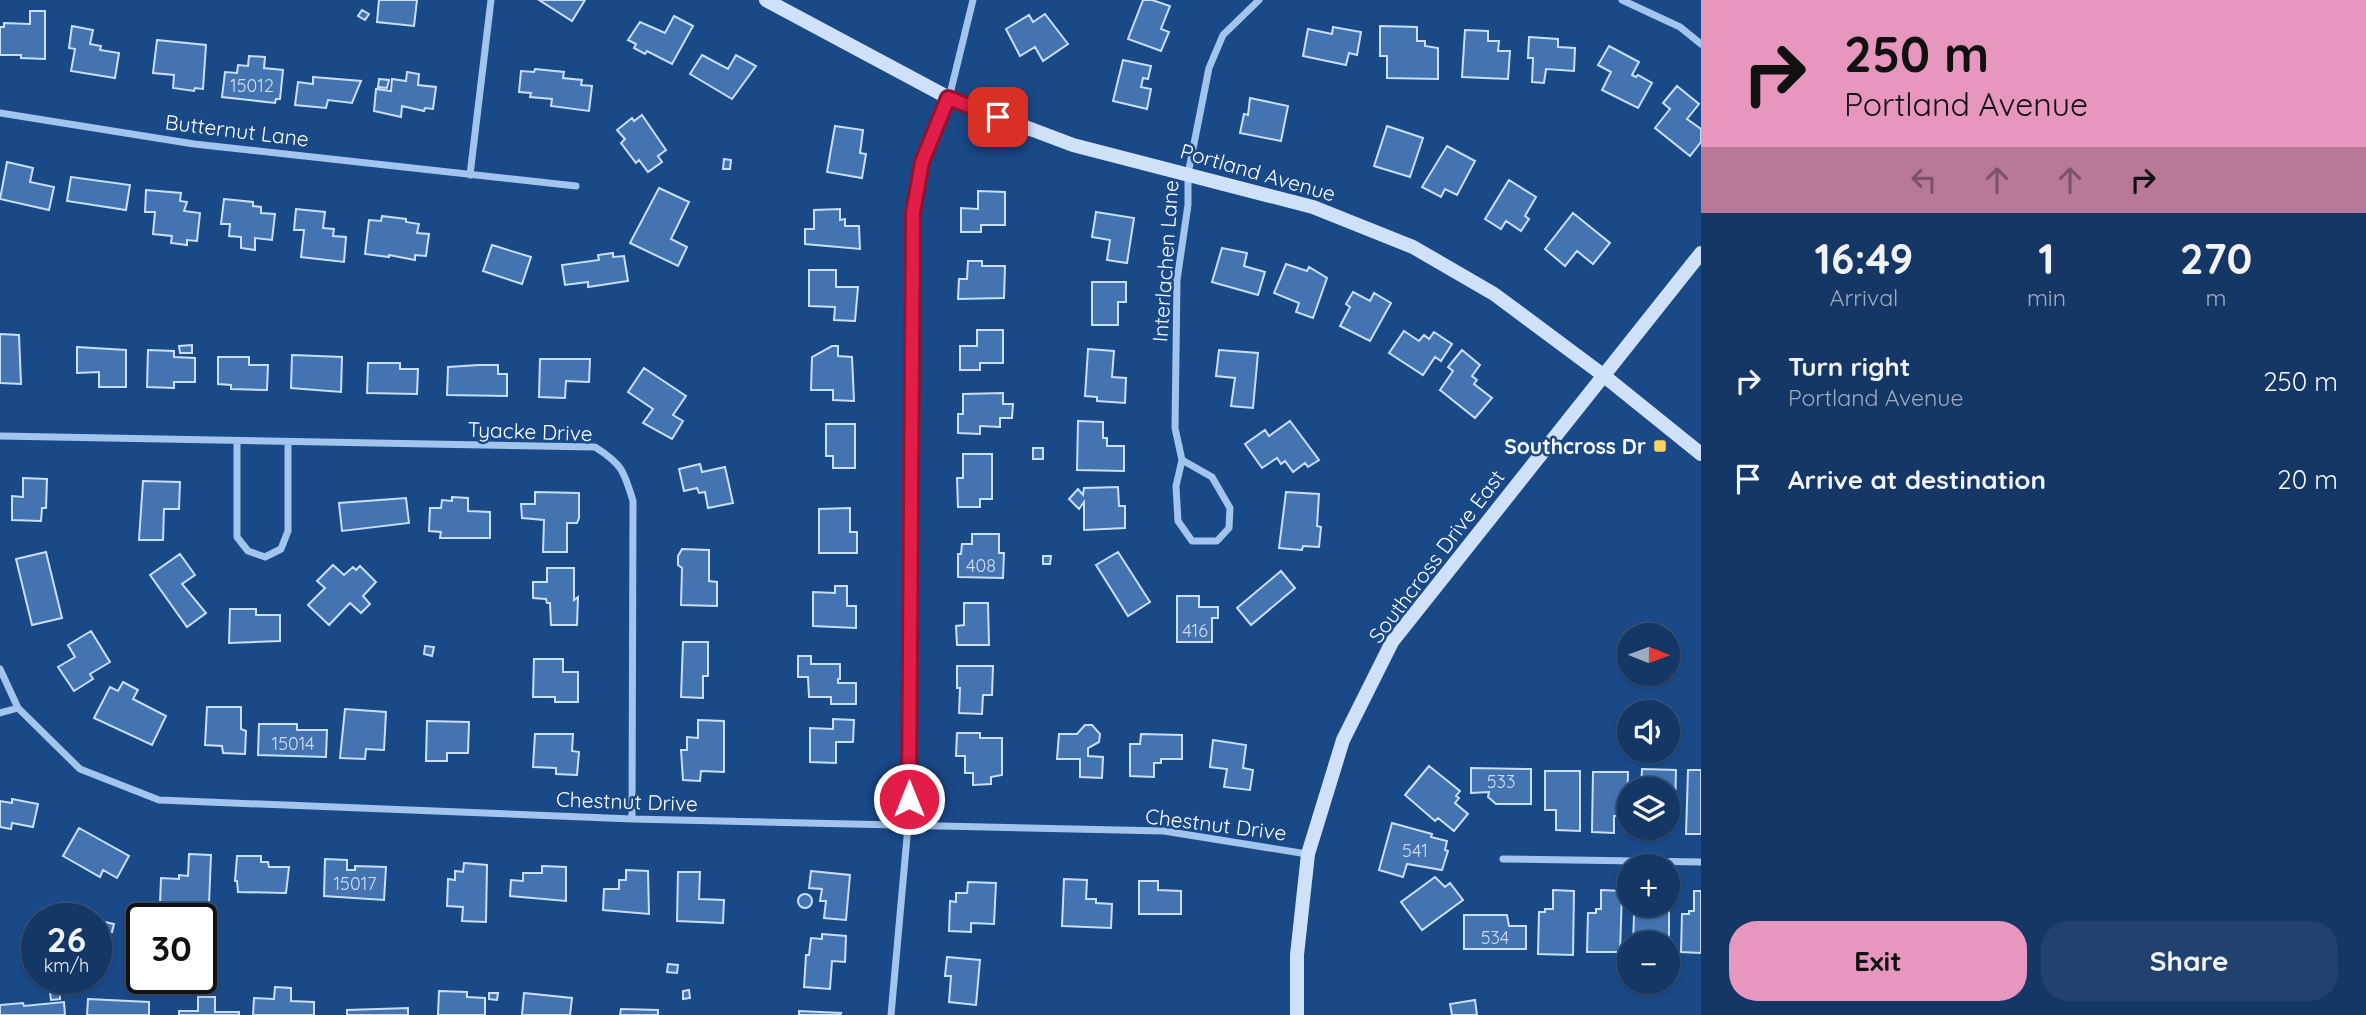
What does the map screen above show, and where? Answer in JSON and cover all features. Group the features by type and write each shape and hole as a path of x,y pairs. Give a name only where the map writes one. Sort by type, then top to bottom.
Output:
{"street":[{"path":"470,175 491,0"},
{"name":"Portland Avenue","path":"766,0 948,98 1073,145 1313,206 1413,247 1494,294 1603,375 1701,454"},
{"path":"891,1015 908,826 913,213 922,162 948,98 973,0"},
{"name":"Interlachen Lane","path":"1182,460 1212,477 1230,509 1229,528 1217,541 1192,541 1178,521 1176,486 1182,460 1175,428 1177,280 1188,205 1188,174 1209,68 1223,35 1259,0"},
{"path":"1622,0 1680,27 1701,44"},
{"name":"Butternut Lane","path":"0,113 194,144 576,186"},
{"name":"Southcross Drive East","path":"1297,1015 1297,955 1308,854 1343,740 1392,642 1701,253"},
{"name":"Tyacke Drive","path":"0,436 595,447 615,459 627,479 634,500 632,820"},
{"path":"237,441 236,537 248,551 265,557 281,549 288,531 288,443"},
{"name":"Chestnut Drive","path":"0,668 18,708 80,769 159,800 632,820 1164,831 1308,854"},
{"path":"0,713 18,708"},
{"path":"1503,859 1701,862"}],"building":[{"path":"379,0 417,0 414,26 377,22"},
{"path":"539,0 585,0 572,21"},
{"path":"1143,0 1170,6 1161,29 1169,32 1161,51 1128,39"},
{"path":"362,10 369,14 365,20 358,16"},
{"path":"30,11 45,11 45,59 0,55 0,27 4,27 4,23 30,24"},
{"path":"1045,14 1068,44 1043,61 1035,47 1020,56 1006,29 1029,15 1033,22"},
{"path":"674,16 693,26 672,64 647,51 645,54 634,48 636,44 628,40 640,22 665,33"},
{"path":"72,26 93,30 90,44 101,46 100,50 119,53 115,78 71,71 75,49 69,48"},
{"path":"1380,26 1417,27 1417,41 1425,41 1425,46 1438,48 1438,79 1387,78 1387,56 1380,56"},
{"path":"1333,27 1361,32 1357,55 1349,53 1346,65 1303,56 1308,29 1332,34"},
{"path":"1465,30 1488,31 1488,41 1499,41 1498,51 1510,51 1508,79 1462,77"},
{"path":"1529,37 1558,39 1558,47 1575,48 1574,71 1546,69 1544,83 1532,82 1533,58 1528,58"},
{"path":"157,40 206,45 203,89 195,88 194,91 173,88 174,75 153,73"},
{"path":"1609,46 1639,62 1632,75 1638,75 1652,83 1638,108 1602,90 1611,72 1598,65"},
{"path":"702,55 728,69 736,55 756,66 732,99 690,74"},
{"path":"249,56 265,57 264,68 283,70 280,99 276,99 275,103 222,97 225,72 237,73 238,65 248,66"},
{"path":"1123,60 1151,66 1148,79 1143,78 1141,87 1151,89 1147,109 1113,101"},
{"path":"535,69 564,72 563,78 582,80 581,85 592,86 589,111 551,106 552,99 530,97 531,93 519,92 521,71 534,72"},
{"path":"407,72 419,74 418,85 436,87 433,109 425,108 424,111 402,106 401,117 374,111 376,89 391,91 392,79 406,81"},
{"path":"313,77 361,81 352,103 328,100 326,108 295,105 298,82 313,84"},
{"path":"379,79 389,80 387,88 378,87"},
{"path":"1677,86 1699,104 1687,119 1701,129 1701,142 1690,156 1655,128 1670,109 1663,103"},
{"path":"1250,98 1288,106 1281,141 1240,133 1244,114 1248,115"},
{"path":"642,115 666,150 658,156 662,162 648,172 639,160 636,163 621,143 625,139 617,130 632,118 634,121"},
{"path":"835,126 863,130 860,153 866,154 862,178 827,172"},
{"path":"1387,126 1423,138 1410,177 1374,166"},
{"path":"1447,146 1475,161 1457,195 1445,189 1441,197 1422,187"},
{"path":"724,159 731,160 730,169 723,169"},
{"path":"7,162 33,168 30,182 54,187 49,210 0,199"},
{"path":"71,177 130,185 126,210 67,201"},
{"path":"1509,180 1536,197 1525,216 1529,219 1521,231 1506,221 1501,229 1485,219"},
{"path":"659,188 689,202 671,239 687,247 678,266 630,243"},
{"path":"146,190 181,193 180,201 187,202 184,211 200,213 197,241 187,240 187,245 171,243 172,236 153,234 155,212 145,212"},
{"path":"978,191 1005,192 1005,225 981,225 981,232 961,232 961,208 978,209"},
{"path":"224,199 253,202 253,206 261,207 261,213 275,214 272,240 255,238 255,250 241,248 241,237 229,236 230,224 221,224"},
{"path":"296,209 325,212 323,228 334,229 333,236 346,237 344,262 301,257 304,230 294,230"},
{"path":"840,209 840,220 845,219 845,226 859,226 860,249 805,244 805,229 814,229 814,210"},
{"path":"1096,212 1134,218 1127,263 1107,260 1110,240 1092,237"},
{"path":"1573,213 1610,243 1593,264 1577,251 1565,266 1545,249"},
{"path":"382,216 406,219 406,222 419,224 417,233 429,234 426,256 415,255 415,260 365,254 369,220 381,221"},
{"path":"492,245 531,257 522,284 483,271"},
{"path":"1222,248 1247,253 1244,266 1265,272 1258,295 1212,282"},
{"path":"613,253 613,257 624,256 628,281 588,287 588,282 565,285 562,265 599,260 598,255"},
{"path":"968,261 982,261 982,266 1005,266 1004,298 958,299 959,279 967,279"},
{"path":"1286,264 1307,271 1309,267 1327,278 1313,318 1296,312 1299,303 1274,293"},
{"path":"809,270 836,270 836,287 858,287 855,321 834,320 835,307 809,306"},
{"path":"1092,282 1126,282 1126,302 1118,302 1118,325 1092,325"},
{"path":"1353,292 1370,301 1374,293 1391,303 1370,341 1340,326 1350,307 1346,304"},
{"path":"977,330 1003,330 1003,363 980,363 980,370 960,370 960,346 977,346"},
{"path":"1404,331 1419,341 1424,335 1429,339 1434,332 1452,344 1441,361 1435,357 1423,375 1389,353"},
{"path":"0,334 19,335 21,384 0,383"},
{"path":"192,345 192,353 180,353 179,346"},
{"path":"832,346 838,346 838,356 852,357 854,401 833,400 833,390 811,390 812,357"},
{"path":"77,347 126,350 126,387 99,387 99,372 77,373"},
{"path":"1088,349 1114,351 1112,377 1126,378 1125,403 1097,401 1097,397 1085,396"},
{"path":"148,350 174,351 174,357 195,358 195,382 174,382 174,388 147,387"},
{"path":"1219,350 1258,353 1253,408 1231,406 1235,378 1216,376"},
{"path":"1462,350 1480,365 1472,376 1477,380 1474,384 1492,398 1475,418 1440,390 1453,371 1448,367"},
{"path":"292,355 342,357 341,392 291,388"},
{"path":"218,357 249,357 249,365 268,365 267,390 231,389 231,385 218,384"},
{"path":"540,359 590,359 589,382 566,381 565,398 539,397"},
{"path":"368,363 400,363 400,369 418,369 417,394 367,393"},
{"path":"498,365 498,374 507,374 507,396 447,395 448,367"},
{"path":"644,368 686,396 673,415 683,421 672,439 643,423 653,409 628,392"},
{"path":"1003,393 1003,404 1013,404 1012,418 1000,418 1000,427 980,426 980,434 958,433 958,414 963,414 963,394"},
{"path":"1078,421 1103,422 1103,438 1107,438 1107,446 1124,446 1124,471 1077,470"},
{"path":"1290,421 1319,460 1308,467 1305,463 1293,472 1285,461 1281,464 1277,458 1262,468 1245,444 1265,430 1269,436"},
{"path":"826,424 855,424 855,468 833,468 833,456 826,456"},
{"path":"1033,448 1043,448 1043,459 1033,459"},
{"path":"963,454 992,454 992,499 980,499 980,507 958,507 957,478 963,478"},
{"path":"700,464 702,472 725,467 733,503 708,508 705,492 699,493 697,488 684,491 679,469"},
{"path":"23,478 47,479 46,508 42,508 41,521 12,520 12,496 23,497"},
{"path":"143,481 180,482 179,509 164,509 163,540 139,540"},
{"path":"1118,487 1119,506 1125,506 1125,528 1084,530 1084,502 1079,509 1069,499 1078,489 1083,495 1084,488"},
{"path":"535,492 579,493 577,523 567,523 567,552 543,552 544,520 522,518 521,504 535,504"},
{"path":"1286,492 1319,494 1319,547 1303,546 1302,550 1279,548"},
{"path":"452,497 468,498 468,511 490,512 490,538 440,538 441,532 429,531 430,508 441,508 442,500 452,501"},
{"path":"406,498 409,523 342,531 339,503"},
{"path":"850,508 850,532 857,532 857,553 819,553 819,509"},
{"path":"972,534 999,534 999,553 1004,553 1003,578 958,577 958,554 961,554 962,544 972,544"},
{"path":"682,549 709,550 709,581 717,582 717,606 681,605 682,568 678,565 678,556"},
{"path":"46,552 62,618 32,625 16,559"},
{"path":"1118,552 1150,602 1128,616 1096,565"},
{"path":"180,554 195,575 182,584 206,613 187,627 150,575"},
{"path":"1043,556 1051,556 1050,564 1043,564"},
{"path":"333,565 344,575 353,567 356,570 360,566 376,582 363,596 370,604 361,613 350,603 329,625 308,605 325,588 317,581"},
{"path":"547,568 574,568 574,600 578,597 577,625 551,625 550,603 547,603 546,599 533,598 533,582 547,582"},
{"path":"1281,571 1295,588 1251,625 1237,608"},
{"path":"835,586 847,586 847,606 856,606 856,628 813,626 813,592 835,593"},
{"path":"1177,596 1199,596 1199,607 1218,607 1218,618 1212,618 1212,642 1177,642"},
{"path":"964,603 988,603 989,645 957,645 956,626 964,625"},
{"path":"230,609 256,609 256,615 280,615 280,641 229,643"},
{"path":"91,631 110,662 90,674 93,679 74,691 58,667 75,657 68,645"},
{"path":"683,642 708,642 708,676 703,676 703,698 681,697"},
{"path":"425,646 434,647 432,656 424,654"},
{"path":"798,656 811,656 811,664 840,664 838,683 856,683 856,704 831,704 831,697 809,697 808,677 798,677"},
{"path":"534,659 563,659 563,672 578,672 578,702 555,702 555,697 533,697"},
{"path":"957,666 993,666 992,695 983,695 982,714 959,713"},
{"path":"123,682 138,690 133,699 166,716 152,745 94,718 110,687 118,691"},
{"path":"207,707 241,707 241,729 246,731 245,754 223,753 222,746 205,745"},
{"path":"345,709 386,712 384,750 366,749 365,759 340,758"},
{"path":"833,719 854,720 853,742 836,742 836,763 810,762 810,728 833,729"},
{"path":"698,720 724,721 724,772 701,771 700,781 683,780 681,750 687,750 687,737 698,738"},
{"path":"427,721 469,722 468,753 447,753 447,761 426,761"},
{"path":"259,724 297,724 297,730 327,730 326,757 258,755"},
{"path":"1085,725 1092,725 1100,734 1099,742 1088,748 1088,756 1103,757 1102,778 1080,777 1080,759 1057,759 1059,734 1077,734"},
{"path":"957,733 980,733 980,738 1002,738 1002,775 991,777 991,784 973,785 973,773 965,773 965,756 956,756"},
{"path":"535,734 573,734 572,751 579,752 577,775 556,774 556,768 533,767"},
{"path":"1141,734 1182,735 1182,759 1161,759 1161,763 1154,763 1154,777 1130,776 1130,744 1140,744"},
{"path":"1213,740 1246,745 1243,768 1253,770 1250,790 1224,787 1227,769 1210,767"},
{"path":"1429,766 1460,791 1455,803 1468,814 1454,831 1438,818 1435,821 1405,795"},
{"path":"1471,768 1531,769 1531,804 1496,804 1488,797 1489,792 1471,793"},
{"path":"1642,769 1676,770 1676,777 1642,777"},
{"path":"1688,770 1701,770 1701,834 1686,834"},
{"path":"1545,771 1580,771 1580,831 1556,830 1556,810 1545,810"},
{"path":"1593,772 1628,772 1628,777 1617,777 1614,833 1592,832"},
{"path":"12,799 38,804 33,827 12,823 11,829 0,827 0,801 12,803"},
{"path":"1392,823 1447,841 1445,850 1448,851 1442,870 1407,864 1403,877 1379,870"},
{"path":"79,828 129,856 117,878 103,870 100,877 63,856"},
{"path":"189,854 211,855 209,903 160,903 161,878 179,879 179,875 188,876"},
{"path":"237,856 261,856 261,862 268,862 269,867 289,867 286,893 238,892 235,881"},
{"path":"325,859 347,860 347,870 355,870 355,866 386,867 384,900 324,896"},
{"path":"464,863 487,865 486,922 462,921 463,907 447,906 448,879 455,880 455,871 463,872"},
{"path":"542,866 566,867 566,901 510,896 511,880 523,881 523,873 542,873"},
{"path":"626,870 648,871 649,914 603,910 604,889 619,889 619,880 626,880"},
{"path":"811,871 850,875 846,920 824,918 826,901 820,901 822,889 809,888"},
{"path":"678,872 700,872 699,899 724,900 723,923 677,921"},
{"path":"1435,877 1445,887 1450,883 1463,900 1422,930 1401,902"},
{"path":"1064,879 1087,880 1086,899 1112,904 1111,928 1062,926"},
{"path":"1139,881 1158,881 1158,890 1181,891 1181,914 1139,914"},
{"path":"968,882 996,883 994,924 971,923 971,932 949,931 950,901 956,902 956,893 967,893"},
{"path":"1553,890 1574,891 1573,955 1538,954 1539,912 1553,909"},
{"path":"1601,890 1617,891 1617,917 1621,917 1621,931 1617,931 1617,952 1587,952 1588,913 1596,913 1596,909 1601,909"},
{"path":"1694,891 1701,891 1701,953 1681,952 1682,914 1694,911"},
{"path":"805,894 810,896 810,906 805,908 800,906 798,901 800,896"},
{"path":"1464,915 1507,915 1509,926 1526,926 1526,949 1464,949"},
{"path":"1634,917 1669,917 1669,931 1633,931"},
{"path":"822,934 846,936 845,962 832,961 830,989 804,987 806,955 809,955 811,938 822,939"},
{"path":"947,957 980,960 976,1005 949,1002 951,976 945,976"},
{"path":"668,964 678,965 677,973 667,972"},
{"path":"275,987 291,988 291,1001 314,1002 314,1015 253,1015 254,998 274,999"},
{"path":"689,990 690,998 683,999 683,991"},
{"path":"439,991 467,992 467,997 485,998 485,1015 438,1015"},
{"path":"489,993 498,993 497,1000 489,999"},
{"path":"524,993 572,998 570,1015 522,1015"},
{"path":"50,994 60,994 60,999 51,1000"},
{"path":"198,997 215,997 215,1012 239,1012 239,1015 179,1015 179,1011 198,1011"},
{"path":"88,999 149,1002 149,1015 87,1015"},
{"path":"1475,1000 1477,1015 1452,1015 1450,1004"},
{"path":"64,1002 65,1015 0,1015 0,1005 23,1003 24,1006"},
{"path":"408,1008 408,1015 347,1015 347,1010"},
{"path":"621,1009 658,1010 658,1015 620,1015"},
{"path":"799,1011 841,1013 799,1015"}],"place":[{"name":"Southcross Dr","path":"1660,446"}],"route":[{"path":"909,799 913,213 922,162 948,98 998,117"}]}
